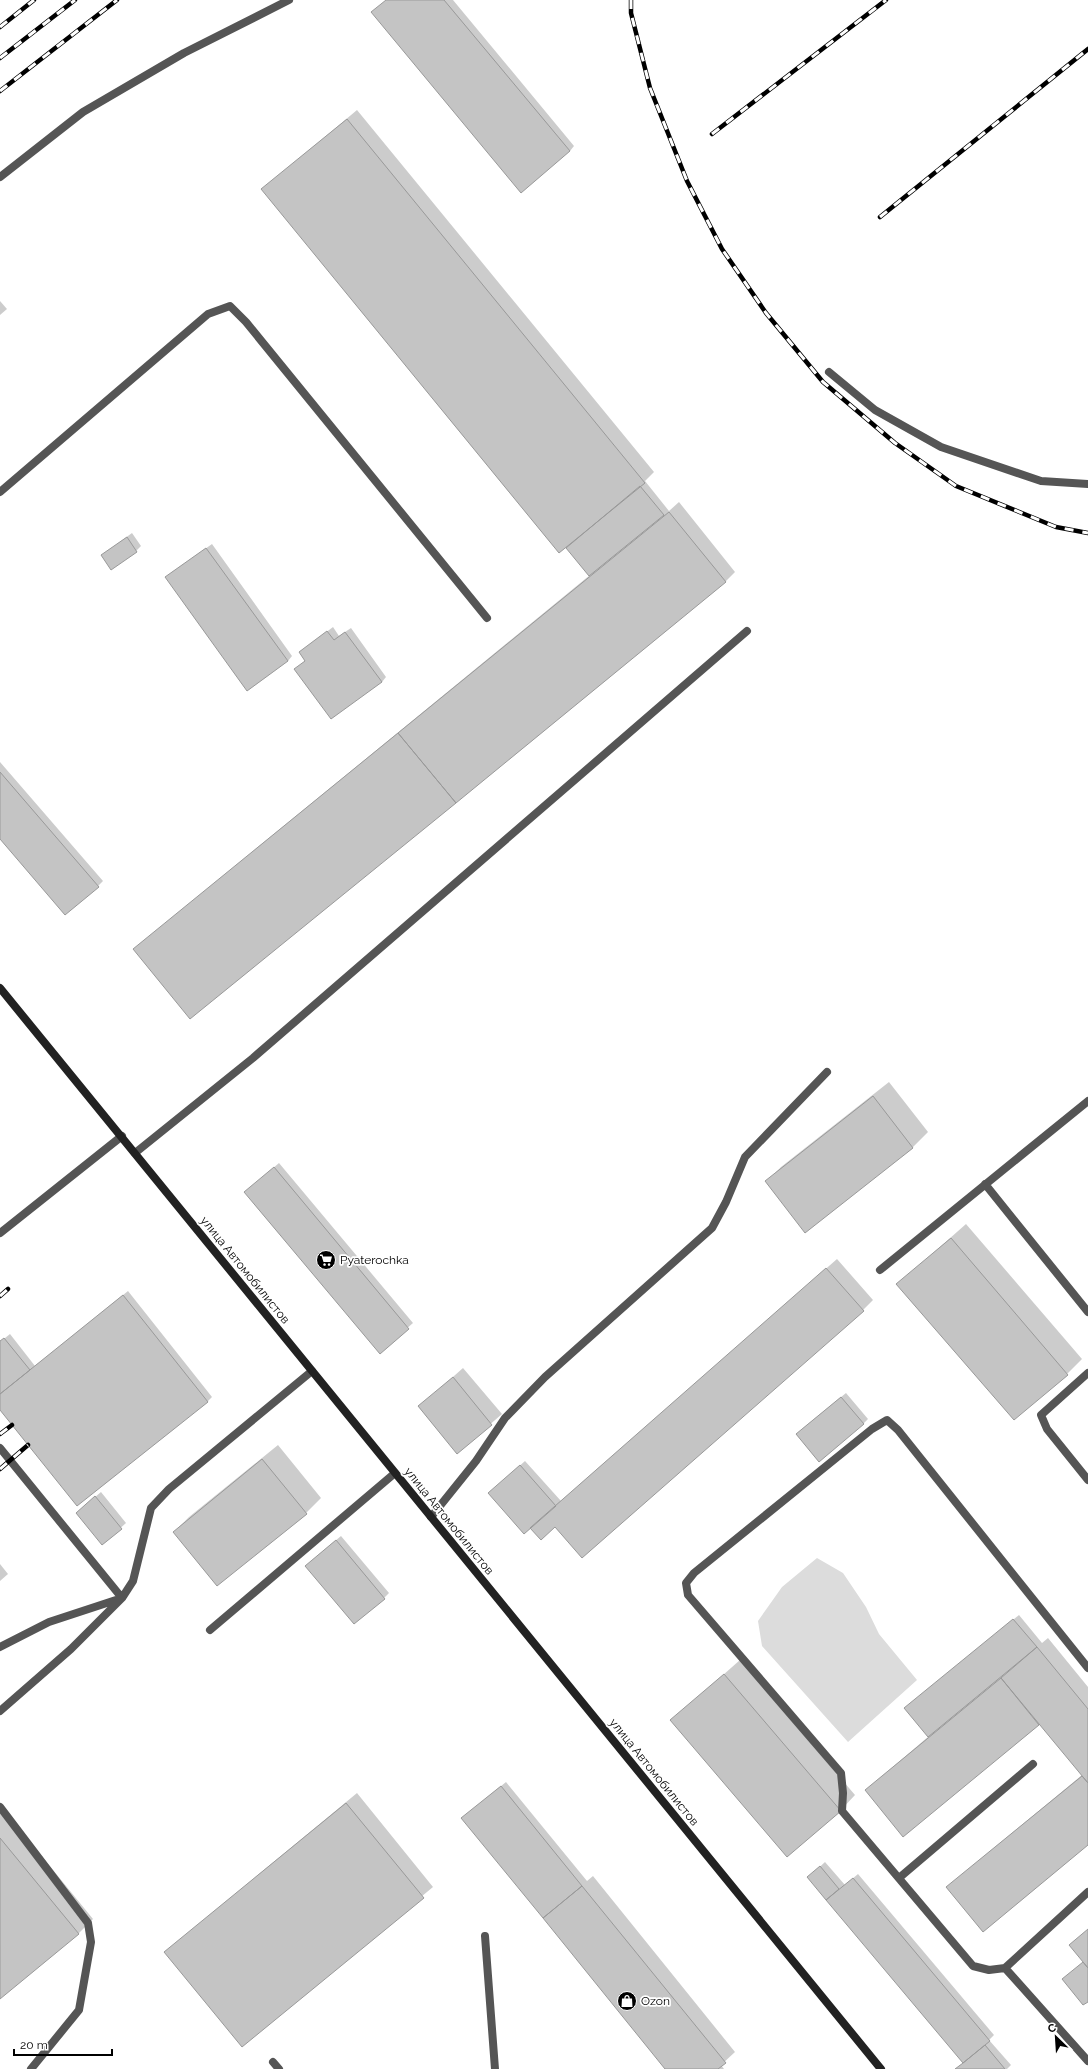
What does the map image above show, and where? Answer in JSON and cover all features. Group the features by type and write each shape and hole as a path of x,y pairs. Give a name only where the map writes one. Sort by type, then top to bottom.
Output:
{"street":[{"name":"улица Автомобилистов","path":"0,988 881,2069"}],"lane":[{"path":"0,177 83,112 184,53 289,0"},
{"path":"0,492 208,314 230,306 246,322 487,618"},
{"path":"829,372 875,410 941,447 1041,481 1088,484"},
{"path":"135,1153 253,1058 747,631"},
{"path":"431,1517 476,1461 505,1418 545,1377 712,1228 726,1202 745,1156 827,1072"},
{"path":"880,1270 1088,1101"},
{"path":"0,1233 122,1136"},
{"path":"985,1184 1088,1312"},
{"path":"0,1711 71,1649 122,1598 133,1581 151,1508 169,1489 312,1371"},
{"path":"1088,1373 1041,1416 1047,1429 1088,1480"},
{"path":"1088,1668 898,1430 887,1420 872,1429 694,1573 686,1582 688,1595 841,1773 844,1793 842,1811 973,1966 989,1970 1005,1968 1088,1892"},
{"path":"0,1448 122,1598"},
{"path":"210,1630 395,1473"},
{"path":"0,1647 49,1622 122,1598"},
{"path":"899,1878 1033,1764"},
{"path":"0,1807 88,1923 91,1942 79,2010 31,2069"},
{"path":"485,1936 495,2069"},
{"path":"1005,1968 1088,2061"},
{"path":"273,2062 279,2069"}],"shaded area":[{"path":"817,1558 843,1573 866,1607 879,1634 917,1680 848,1742 762,1646 758,1621 782,1587"}],"building":[{"path":"386,0 444,0 570,151 521,193 371,12"},
{"path":"347,119 645,483 559,553 261,189"},
{"path":"640,486 664,515 589,576 566,548"},
{"path":"669,512 726,582 456,803 398,733"},
{"path":"127,537 137,552 111,570 101,555"},
{"path":"206,548 288,661 247,691 165,577"},
{"path":"327,631 334,640 345,632 382,682 331,719 294,669 305,661 299,652"},
{"path":"398,733 456,803 190,1019 133,949"},
{"path":"0,772 99,887 65,915 0,839"},
{"path":"873,1096 913,1148 805,1233 765,1181"},
{"name":"Pyaterochka","path":"274,1167 409,1329 380,1354 244,1192"},
{"path":"951,1238 1068,1375 1014,1420 896,1284"},
{"path":"826,1268 864,1311 582,1558 555,1527 541,1540 530,1528"},
{"path":"123,1295 208,1402 77,1506 0,1410 0,1394"},
{"path":"4,1338 30,1370 0,1394 0,1341"},
{"path":"453,1377 492,1425 457,1454 418,1406"},
{"path":"841,1397 864,1424 819,1462 796,1434"},
{"path":"262,1459 307,1514 217,1586 173,1532"},
{"path":"520,1465 556,1506 524,1534 488,1493"},
{"path":"95,1496 122,1529 102,1545 76,1513"},
{"path":"336,1540 385,1599 354,1624 305,1566"},
{"path":"1013,1619 1037,1647 928,1737 904,1708"},
{"path":"1037,1647 1088,1709 1088,1783 1001,1678"},
{"path":"724,1674 841,1811 787,1857 670,1720"},
{"path":"1001,1678 1039,1725 903,1837 865,1790"},
{"path":"1082,1776 1088,1783 1088,1845 983,1932 946,1887"},
{"path":"501,1786 582,1886 543,1918 461,1818"},
{"path":"346,1803 424,1898 242,2047 164,1952"},
{"path":"0,1838 79,1934 0,1999"},
{"path":"820,1866 839,1889 826,1900 807,1877"},
{"path":"853,1878 990,2041 963,2063 826,1900"},
{"path":"582,1886 726,2063 718,2069 665,2069 543,1918"},
{"path":"1088,1929 1088,1968 1069,1945"},
{"path":"1083,1962 1088,1968 1088,2002 1083,2005 1062,1979"},
{"path":"985,2045 1005,2069 955,2069 963,2063"}],"railway":[{"path":"0,27 34,0"},
{"path":"0,58 75,0"},
{"path":"0,91 117,0"},
{"path":"631,0 631,13 650,88 687,181 722,249 766,313 823,382 895,443 956,486 1056,527 1088,533"},
{"path":"712,134 886,0"},
{"path":"880,217 1088,49"},
{"path":"0,1296 8,1289"},
{"path":"0,1434 12,1425"},
{"path":"0,1469 28,1445"}],"place":[{"name":"Pyaterochka","path":"326,1260"},
{"name":"Ozon","path":"627,2001"}]}
